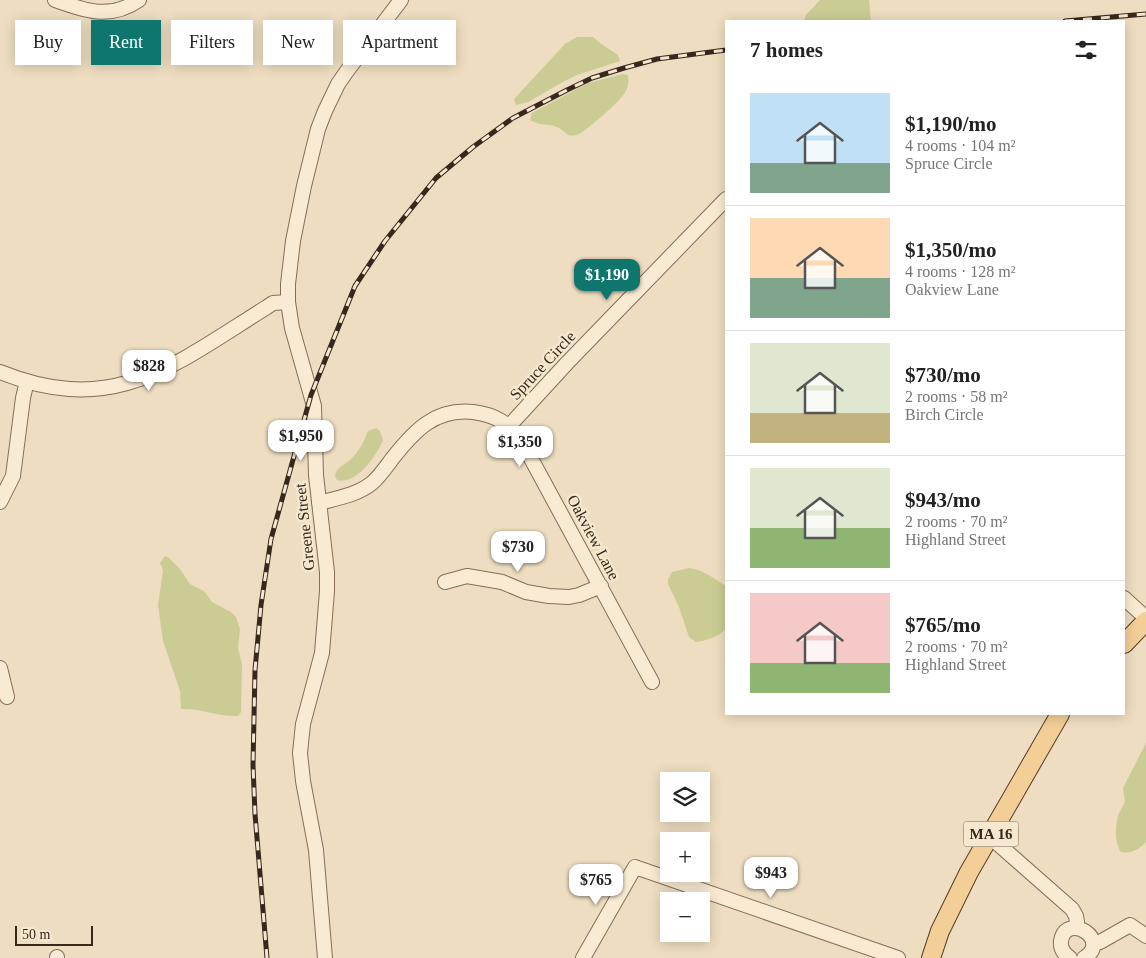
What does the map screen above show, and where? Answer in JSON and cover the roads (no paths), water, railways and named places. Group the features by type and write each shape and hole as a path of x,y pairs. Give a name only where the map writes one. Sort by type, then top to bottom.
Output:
{"main road":[{"path":"1125,643 1146,620"},
{"name":"MA 16","path":"931,958 949,910 989,836 1059,715"}],"street":[{"path":"55,0 87,11 99,12 121,9 139,0"},
{"name":"Greene Street","path":"325,958 316,850 303,781 300,752 303,724 320,662 326,607 327,572 315,458 314,406 296,346 288,302 288,284 293,240 318,129 338,84 401,0"},
{"name":"Spruce Circle","path":"510,426 567,363 725,200"},
{"path":"0,372 27,381 75,390 100,389 124,385 167,369 273,303 288,302"},
{"path":"0,502 13,476 27,381"},
{"name":"Oakview Lane","path":"319,503 350,495 372,483 409,439 433,419 447,413 463,411 496,417 510,426 522,440 652,682"},
{"path":"445,582 466,576 502,582 526,592 568,597 579,595 601,586"},
{"path":"1125,599 1146,620"},
{"path":"0,668 7,697"},
{"path":"989,836 1072,909 1076,916 1078,928"},
{"path":"583,958 635,867 898,958"},
{"path":"1092,942 1100,942 1130,925 1146,936"},
{"path":"1070,958 1063,953 1061,948 1062,938 1068,930 1078,928 1089,934 1092,942 1090,952 1084,958"}],"railway":[{"path":"1077,20 1146,14"},
{"path":"267,958 255,814 253,765 255,670 261,605 271,539 311,395 355,286 385,241 436,178 473,147 513,118 592,78 657,59 725,50"}]}
